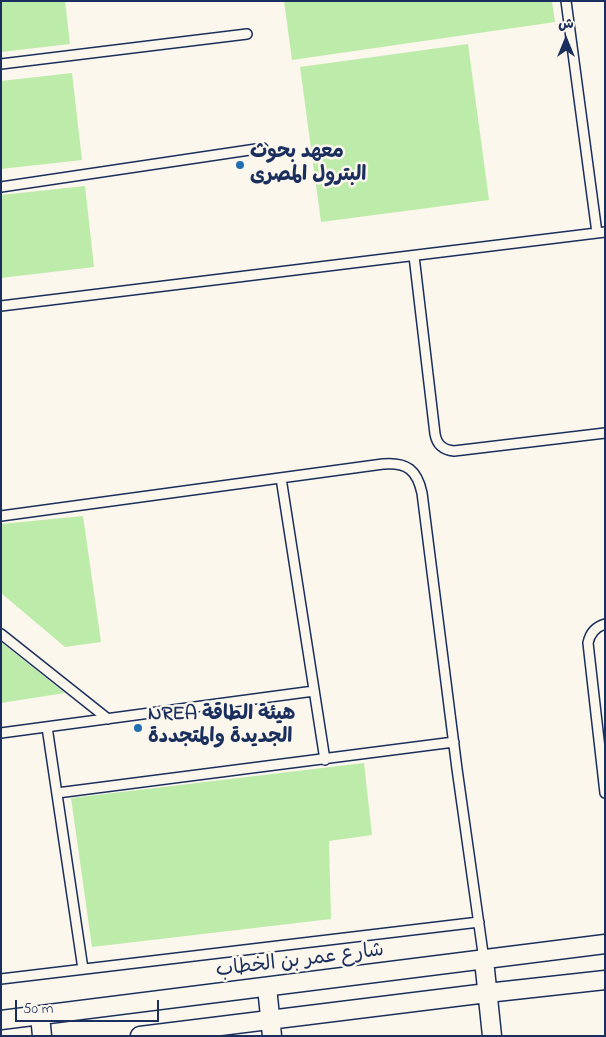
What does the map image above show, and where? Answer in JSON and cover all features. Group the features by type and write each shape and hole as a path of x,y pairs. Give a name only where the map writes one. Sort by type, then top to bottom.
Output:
{"street":[{"name":"شارع عمر بن الخطاب","path":"1,1020 605,944"},
{"path":"484,960 492,1036"},
{"path":"140,1036 271,1028 487,993 605,980"},
{"path":"267,987 271,1028"},
{"path":"40,1015 42,1036"}],"lane":[{"path":"1,306 601,233 566,1"},
{"path":"1,64 248,34"},
{"path":"1,187 263,148"},
{"path":"414,256 435,434 436,441 441,447 447,451 454,451 605,433"},
{"path":"1,516 397,463 410,468 419,479 484,960"},
{"path":"281,478 325,760"},
{"path":"605,624 595,629 590,635 588,643 605,793"},
{"path":"1,634 108,719"},
{"path":"1,733 314,691"},
{"path":"47,727 83,969"},
{"path":"57,793 454,742"},
{"path":"1,979 479,922"}],"green space":[{"path":"1,1 65,1 70,44 1,52"},
{"path":"284,1 552,1 555,22 292,60"},
{"path":"468,44 489,200 321,222 300,67"},
{"path":"72,73 82,160 1,169 1,81"},
{"path":"85,186 94,267 1,278 1,195"},
{"path":"83,516 101,642 65,647 1,593 1,524"},
{"path":"1,642 65,693 1,703"},
{"path":"364,763 372,835 329,841 331,919 92,947 71,798"}],"place":[{"name":"معهد بحوث البترول المصرى","path":"240,165"},
{"name":"NREA هيئة الطاقة الجديدة والمتجددة","path":"138,728"}]}
